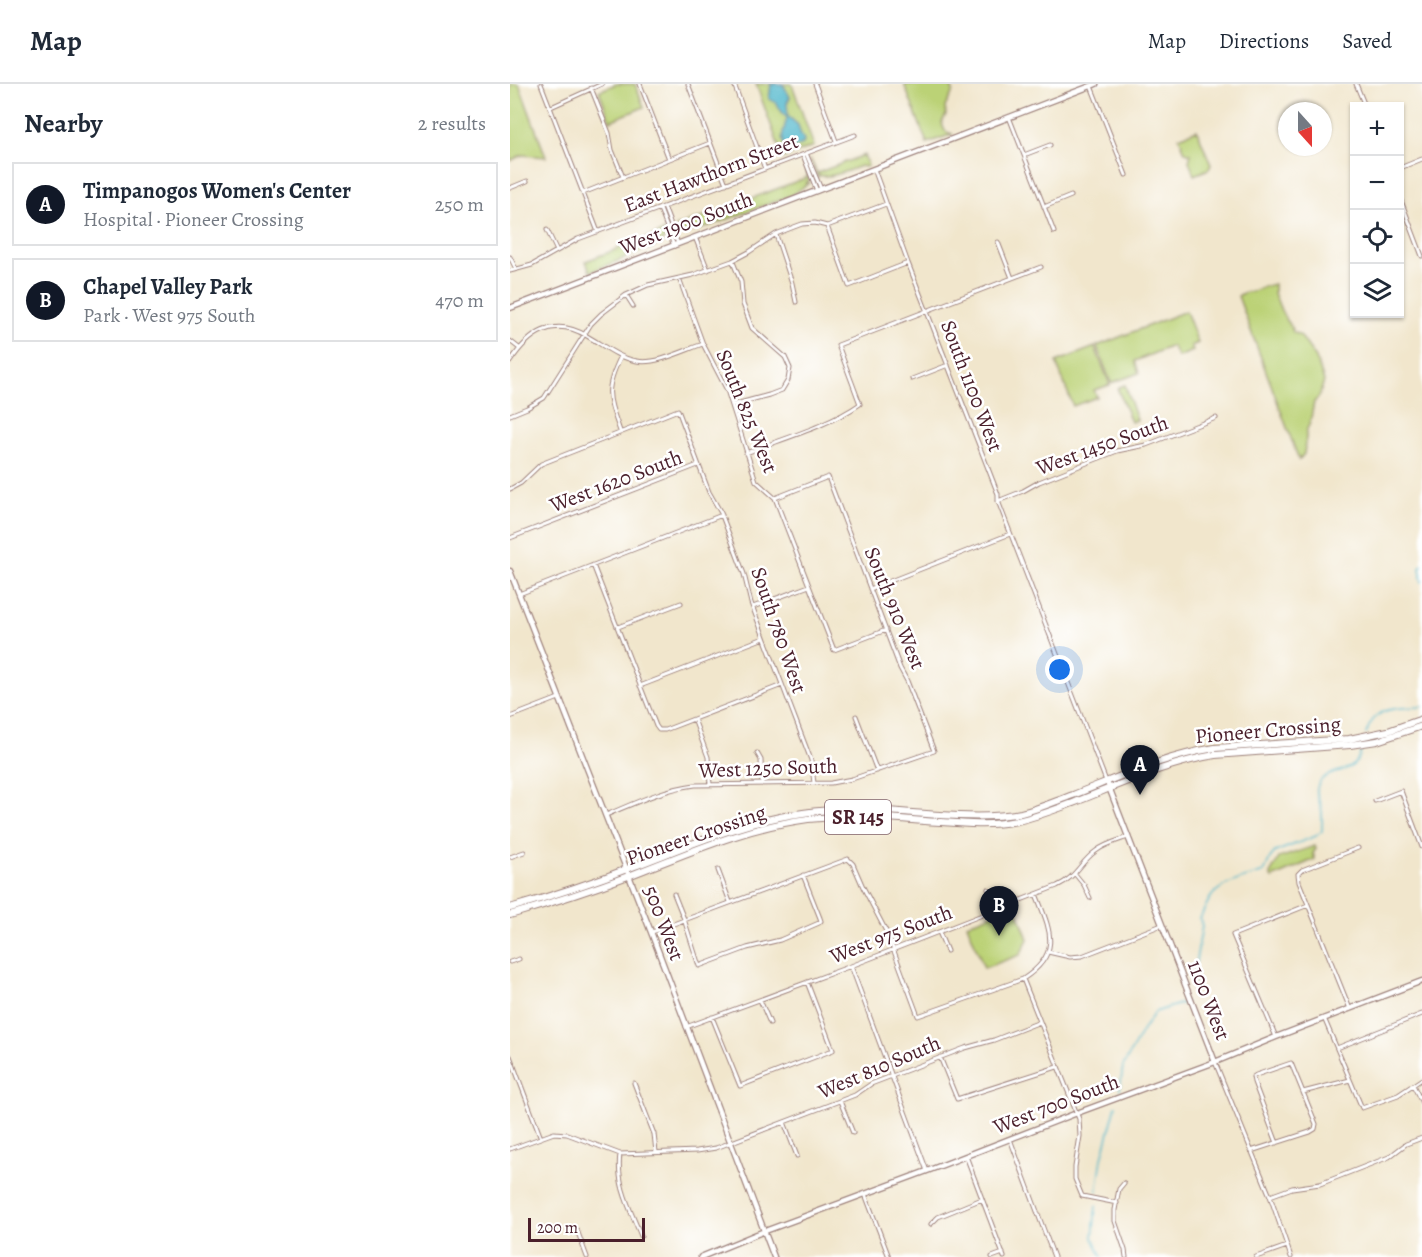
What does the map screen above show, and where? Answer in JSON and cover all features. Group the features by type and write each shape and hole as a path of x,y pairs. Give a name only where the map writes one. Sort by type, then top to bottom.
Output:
{"highway":[{"name":"Pioneer Crossing","path":"1365,740 1422,718"},
{"name":"Pioneer Crossing","path":"510,915 577,895 722,833 780,816 807,812 863,810 971,817 1006,816 1199,757 1336,747 1390,737 1422,726"},
{"name":"Pioneer Crossing","path":"510,908 627,873"}],"street":[{"path":"541,84 598,232"},
{"path":"551,107 602,84"},
{"path":"640,84 669,159"},
{"path":"688,84 726,184"},
{"path":"734,84 765,169"},
{"path":"815,84 836,142"},
{"path":"1356,84 1363,102"},
{"path":"1093,85 1126,175"},
{"name":"West 1900 South","path":"510,308 1093,85"},
{"path":"591,88 623,177"},
{"path":"1009,117 1054,232"},
{"name":"East Hawthorn Street","path":"510,270 532,265 578,239 855,135"},
{"path":"583,193 711,143"},
{"path":"1024,155 1050,145"},
{"path":"804,154 819,190"},
{"path":"1404,166 1422,159"},
{"name":"South 1100 West","path":"873,169 998,494 998,501 1010,534 1096,754"},
{"path":"510,188 526,181"},
{"path":"1044,207 1071,196"},
{"path":"510,415 544,398 591,324 626,295 648,285 708,270 732,261 776,234 802,224 815,223 827,226 886,204"},
{"path":"662,208 676,245"},
{"path":"1404,209 1422,256"},
{"path":"827,226 849,286 908,263"},
{"path":"547,230 557,251"},
{"path":"776,234 796,302"},
{"path":"695,237 708,270"},
{"path":"998,242 1012,278"},
{"path":"510,257 516,269"},
{"path":"732,261 741,282 742,304 752,328 785,357 790,368 788,380 782,390 732,405"},
{"path":"746,453 833,420 860,404 838,345 1041,267"},
{"name":"South 825 West","path":"679,278 703,344 727,390 756,481 775,498 834,650 886,630"},
{"path":"626,295 633,306"},
{"path":"510,362 519,348 534,334 561,327 584,334 621,356 638,362 656,360 703,344"},
{"path":"510,341 519,348"},
{"path":"510,489 521,483 541,464 620,432 610,404 609,385 621,356"},
{"path":"912,379 948,365"},
{"name":"South 780 West","path":"620,432 678,410 698,465 722,515 745,577 753,608 811,760 814,784"},
{"name":"West 1450 South","path":"998,501 1125,448 1146,445 1216,418"},
{"name":"West 1620 South","path":"510,538 698,465"},
{"name":"South 910 West","path":"775,498 828,477 934,751"},
{"path":"519,595 722,515"},
{"path":"870,590 1010,534"},
{"path":"593,566 656,728 659,730 782,685"},
{"name":"500 West","path":"510,571 651,932 764,1232"},
{"path":"753,608 809,586"},
{"path":"617,627 681,603"},
{"path":"640,686 764,638"},
{"path":"510,717 559,698"},
{"path":"856,716 876,771"},
{"path":"694,719 708,757 710,784"},
{"name":"West 1250 South","path":"605,816 665,790 680,787 710,784 831,783 852,779 934,751"},
{"path":"757,753 761,760 762,784"},
{"name":"1100 West","path":"1096,754 1215,1062 1270,1196 1291,1257"},
{"path":"1375,801 1401,791 1422,847"},
{"name":"West 975 South","path":"686,1027 1064,883 1097,850 1128,837"},
{"path":"1350,1009 1299,882 1298,874 1302,870 1359,848"},
{"path":"510,857 524,852"},
{"path":"651,932 848,859 853,864 888,935 918,1016 1023,978 1036,970 1044,961 1050,942 1049,927 1036,894"},
{"path":"718,870 730,902"},
{"path":"674,894 699,966 747,948 780,940 817,925 821,921 803,874"},
{"path":"1075,874 1084,885 1090,898"},
{"path":"988,889 996,909"},
{"path":"1276,1037 1233,935 1308,905"},
{"path":"1048,952 1070,957 1082,956 1162,925"},
{"path":"939,932 946,951"},
{"path":"510,962 519,958"},
{"path":"851,966 927,1171"},
{"path":"1023,978 1077,1113 1080,1136 1074,1179 1082,1196 1117,1203"},
{"name":"West 700 South","path":"701,1257 1422,981"},
{"path":"712,1017 740,1086 833,1050 807,982"},
{"path":"760,999 770,1023"},
{"path":"1337,1048 1422,1014"},
{"path":"1324,1018 1362,1108 1398,1095 1422,1079"},
{"name":"West 810 South","path":"620,1154 697,1151 716,1148 855,1095 871,1084 940,1057 1040,1022"},
{"path":"510,1056 541,1138"},
{"path":"940,1057 957,1099 1058,1066"},
{"path":"1251,1151 1277,1143 1310,1132 1315,1129 1316,1124 1291,1063 1253,1077 1277,1143"},
{"path":"1303,1092 1350,1080"},
{"path":"634,1083 654,1134 656,1152"},
{"path":"1413,1085 1422,1103"},
{"path":"840,1101 853,1133"},
{"path":"784,1122 797,1156"},
{"path":"510,1149 554,1133 567,1134 620,1154 619,1173 622,1190 641,1236"},
{"path":"1270,1196 1292,1188 1320,1184 1389,1158 1406,1144 1422,1138"},
{"path":"1010,1139 1054,1257"},
{"path":"966,1156 1003,1255 992,1257"},
{"path":"1124,1183 1119,1189 1115,1221 1126,1257"},
{"path":"866,1194 889,1257"},
{"path":"931,1224 938,1217 982,1199"},
{"path":"577,1230 587,1257"},
{"path":"764,1232 774,1257"},
{"path":"1256,1257 1287,1246"}],"green space":[{"path":"510,84 519,84 546,157 522,155 510,161"},
{"path":"616,84 635,84 644,107 610,121 599,91"},
{"path":"756,84 792,84 814,146 783,158"},
{"path":"904,84 951,84 953,92 945,107 946,115 942,122 945,130 953,134 927,143"},
{"path":"1197,130 1211,165 1209,169 1194,175 1189,161 1191,154 1185,152 1179,137"},
{"path":"864,155 868,166 834,175 818,175 818,178 810,159 817,173"},
{"path":"803,161 810,181 792,195 699,230 677,233 680,231 677,231 676,227 808,177"},
{"path":"665,231 664,237 667,237 654,247 590,272 586,261"},
{"path":"1274,284 1274,293 1283,315 1293,332 1300,335 1316,358 1324,381 1319,397 1314,402 1304,454 1299,460 1238,296"},
{"path":"1186,311 1198,343 1191,346 1193,351 1178,357 1172,346 1135,361 1139,373 1111,383 1097,346"},
{"path":"1095,347 1110,385 1094,390 1097,397 1073,406 1056,362"},
{"path":"1125,385 1137,420 1131,422 1118,390 1119,387"},
{"path":"1315,846 1313,853 1315,859 1272,878 1270,874 1279,858"},
{"path":"1015,905 1028,939 1020,955 984,968 967,924"}],"water":[{"path":"771,84 784,86 790,97 787,103 788,116 798,125 804,140 803,144 788,150 782,138 787,117 776,103 769,99"}],"waterway":[{"path":"1422,565 1420,568 1422,582"},
{"path":"1366,734 1380,713 1387,710 1422,706"},
{"path":"1196,985 1195,966 1202,926 1200,919 1211,897 1228,884 1264,872 1275,852 1316,836 1322,831 1322,810 1317,794 1319,783 1327,776 1354,764 1362,747"},
{"path":"1120,1089 1123,1066 1155,1012 1186,1002"},
{"path":"1097,1192 1102,1158 1116,1106"},
{"path":"1096,1206 1093,1238 1102,1257"}],"place":[{"name":"Timpanogos Women's Center","path":"1140,795"},
{"name":"Chapel Valley Park","path":"999,936"}]}
